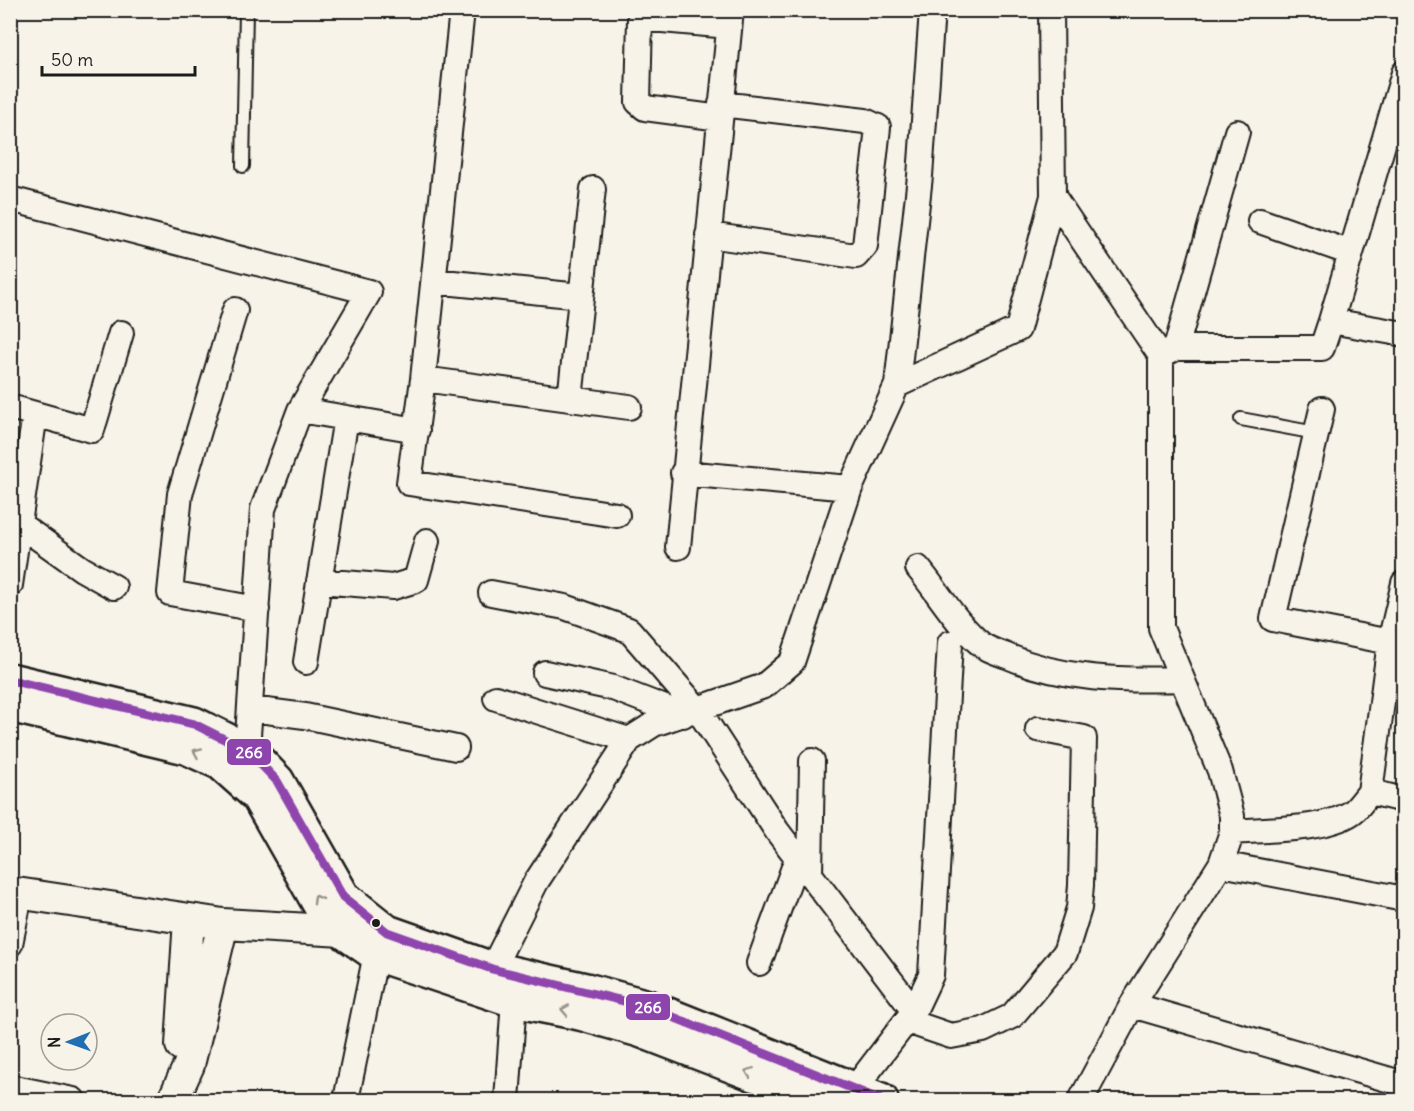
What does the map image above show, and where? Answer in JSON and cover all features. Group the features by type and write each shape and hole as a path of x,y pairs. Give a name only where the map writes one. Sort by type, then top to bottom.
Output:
{"main road":[{"path":"10,680 194,724 248,751 277,781 343,897 356,925 376,954 514,1000 640,1030 851,1098"},
{"path":"10,705 186,747 221,763 258,796 324,912 356,925 387,932 492,969 586,990 648,1007 851,1098"}],"street":[{"path":"462,10 434,281 409,483 617,515"},
{"path":"492,969 536,882 629,740 654,724 764,686 792,662 850,488 897,385 920,176 932,10"},
{"path":"897,385 1018,329 1053,196 1051,10"},
{"path":"678,547 683,473 708,235 720,111 730,18 640,18 638,102 645,108 720,111 865,121 878,128 865,246 856,256 708,235"},
{"path":"1169,352 1322,348 1404,73"},
{"path":"1081,1101 1132,1005 1221,864 1232,832 1232,816 1220,771 1161,628 1169,352 1237,132"},
{"path":"570,399 593,189"},
{"path":"1053,196 1169,352"},
{"path":"10,199 369,292 300,410 263,509 251,709 244,783"},
{"path":"1260,221 1351,253"},
{"path":"434,281 580,296"},
{"path":"235,309 180,494 170,593 257,609"},
{"path":"1331,321 1404,334"},
{"path":"10,407 92,430 122,333"},
{"path":"423,379 629,407"},
{"path":"1322,409 1273,619 1390,642"},
{"path":"300,410 417,430"},
{"path":"10,585 35,414"},
{"path":"306,662 346,418"},
{"path":"683,473 850,488"},
{"path":"19,524 82,569 114,587"},
{"path":"319,581 393,587 405,585 416,580 427,541"},
{"path":"918,568 957,619 983,646 1015,660 1079,677 1131,681 1182,680"},
{"path":"1232,832 1300,827 1335,821 1354,811 1370,792 1390,642 1404,583"},
{"path":"491,593 566,607 630,630 911,1016 951,1036 983,1030 1012,1016 1065,953 1079,908 1084,738 1038,729"},
{"path":"851,1098 911,1016 924,996 931,975 950,643"},
{"path":"545,673 613,688 691,713"},
{"path":"496,698 629,740"},
{"path":"251,709 305,716 456,748"},
{"path":"759,963 804,867 812,761"},
{"path":"1370,792 1404,800"},
{"path":"1221,864 1404,899"},
{"path":"10,944 15,893 223,924 356,925"},
{"path":"186,1071 181,1060 180,1023 189,919"},
{"path":"173,1101 186,1071 223,924"},
{"path":"346,1101 376,954"},
{"path":"507,1101 514,1000"},
{"path":"1132,1005 1404,1084"},
{"path":"10,1087 73,1101"}],"lane":[{"path":"243,166 246,10"},
{"path":"1241,419 1316,433"}],"transit line":[{"name":"266","path":"10,680 194,724 248,751 277,781 343,897 387,932 492,969 648,1007 881,1100"}]}
